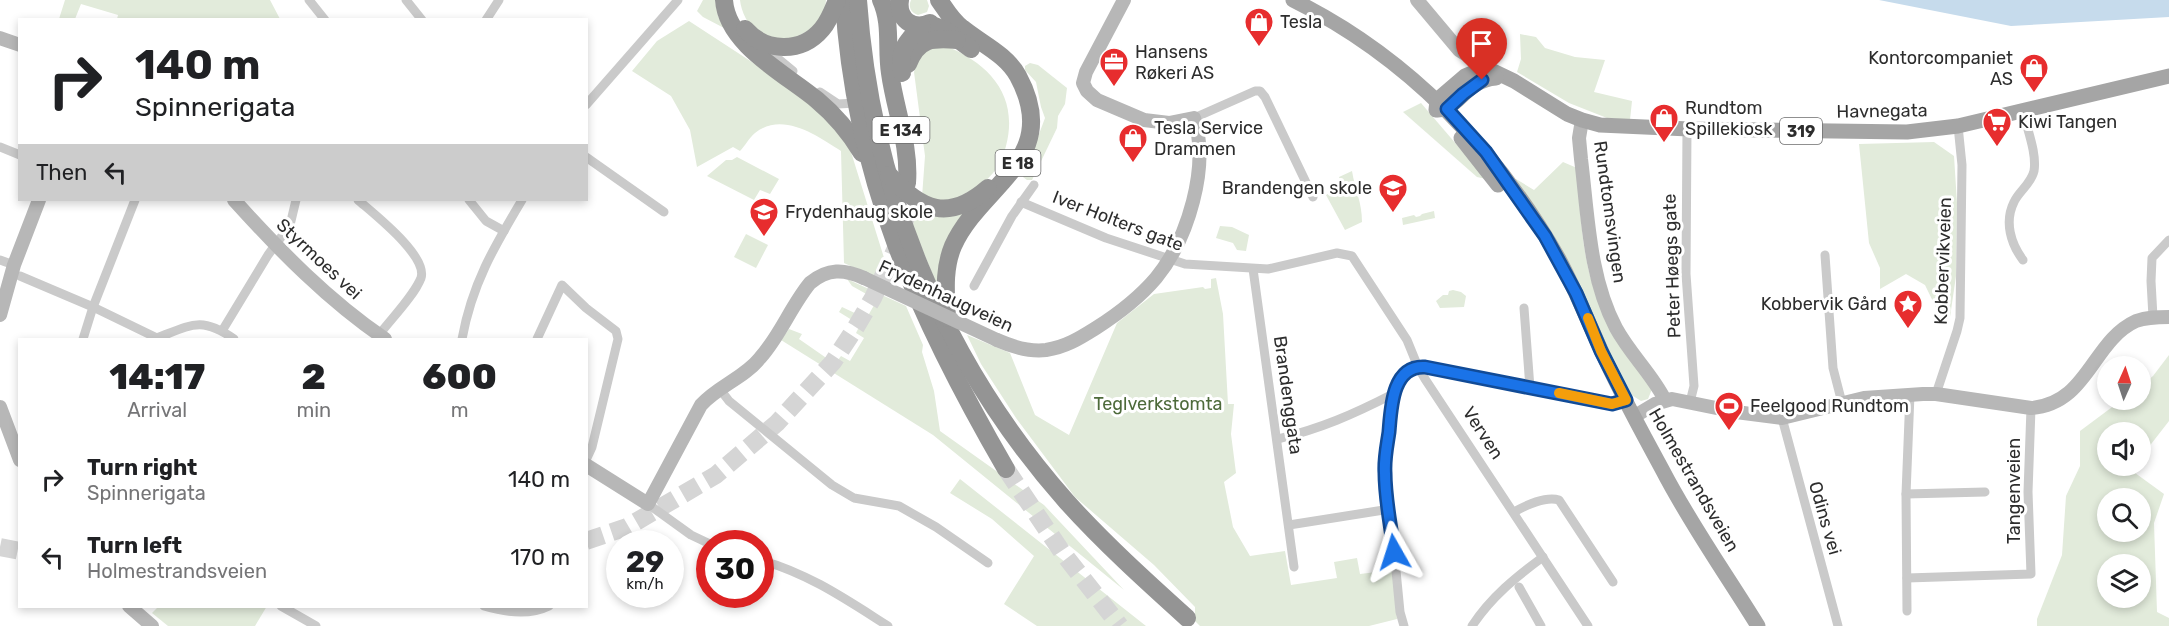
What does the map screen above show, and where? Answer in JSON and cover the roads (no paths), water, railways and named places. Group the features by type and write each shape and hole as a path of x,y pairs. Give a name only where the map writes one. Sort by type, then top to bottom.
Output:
{"highway":[{"name":"E 18","path":"724,0 731,25 740,38 756,54 830,111 878,169 919,202 936,208 949,209 963,205 979,195 997,177 1010,159 1016,144 1018,110 1013,92 995,67 945,30 925,25"},
{"path":"733,0 739,21 747,32 759,41 784,48 802,45 822,29 837,0"},
{"name":"E 18","path":"844,0 856,103 878,169 947,326 975,377 1003,421 1046,477 1110,547 1187,618"},
{"name":"E 18","path":"858,0 864,66 875,125 878,169 894,243 927,321 970,407 1006,469"},
{"path":"881,0 886,12 890,48"},
{"name":"E 18","path":"939,0 958,25 1006,61 1016,73 1028,99 1030,127 1026,146 1019,162 964,227 951,252 945,279 947,326"},
{"name":"E 134","path":"899,5 897,32 890,48 890,72 910,187 917,167 915,142 900,61 906,44 939,11 939,0"},
{"name":"E 134","path":"899,5 908,22 925,25"},
{"path":"904,81 911,57 920,45 936,39 957,40"}],"main road":[{"path":"1124,0 1086,72 1083,84 1087,91 1097,100 1144,120 1169,123 1194,118"},
{"path":"1280,0 1324,23 1416,92 1440,106"},
{"path":"1293,0 1349,32 1440,106"},
{"path":"1417,0 1477,72 1440,106"},
{"path":"0,38 18,44"},
{"name":"Rundtomsvingen","path":"1477,72 1508,77 1567,114 1586,122 1579,138 1599,286 1620,336 1659,388 1665,400"},
{"name":"Havnegata","path":"1586,122 1613,126 1687,129 1907,132 1958,126 2169,76"},
{"name":"Holmestrandsveien","path":"1440,106 1486,152 1545,236 1576,293 1601,351"},
{"name":"Holmestrandsveien","path":"1440,106 1523,219 1601,351 1685,512 1758,626"},
{"name":"Frydenhaugveien","path":"648,504 701,405 719,388 747,371 769,348 801,294 819,276 841,271 864,278 1020,348 1045,350 1070,344 1113,318 1156,277 1170,258 1191,206 1197,182 1200,149 1194,118"},
{"path":"0,315 39,201"},
{"name":"Styrmoes vei","path":"235,201 314,282 382,337"},
{"path":"1635,416 1665,400 1690,402 1736,412 1782,418 1842,403 1910,394 1936,394 2031,408 2047,406 2063,398 2079,384 2120,332 2135,322 2153,317 2169,317"},
{"path":"0,407 18,455"},
{"path":"588,467 648,504"},
{"path":"131,608 147,624"}],"street":[{"path":"309,0 324,18"},
{"path":"406,0 420,18"},
{"path":"487,18 499,0"},
{"path":"588,103 678,0"},
{"path":"759,41 787,67 834,102 843,105 856,103"},
{"path":"1194,118 1255,91 1260,91 1265,97 1311,194"},
{"path":"2023,260 2012,241 2009,229 2013,203 2033,175 2035,163 2024,111"},
{"name":"Kobbervikveien","path":"1936,394 1958,331 1960,318 1962,156 1958,126"},
{"name":"Peter Høegs gate","path":"1687,129 1686,274 1694,386 1690,402"},
{"path":"0,147 18,154"},
{"path":"588,158 664,212"},
{"path":"974,286 1012,216 1034,185"},
{"path":"83,338 93,306 135,201"},
{"path":"222,331 290,225 296,201"},
{"path":"359,201 415,253 421,266 422,275 417,286 382,337"},
{"path":"470,201 486,221 504,231"},
{"path":"462,338 475,287 521,201"},
{"name":"Iver Holters gate","path":"1022,202 1106,238 1191,265 1268,268 1337,253 1346,254"},
{"path":"2153,317 2152,258 2169,240"},
{"name":"Verven","path":"1346,254 1356,260 1407,340 1418,367 1588,626"},
{"path":"1825,255 1833,368 1842,403"},
{"path":"0,260 155,338"},
{"name":"Brandenggata","path":"1252,269 1278,439 1294,567"},
{"path":"537,338 561,285 616,331 618,339 588,462"},
{"path":"1524,308 1530,388"},
{"path":"159,338 185,326 197,324 213,326 232,338"},
{"path":"1404,626 1400,612 1390,509 1386,490 1385,456 1393,394 1403,377 1418,367 1612,404 1626,400"},
{"path":"719,388 729,401 832,485 854,498 899,506 936,527 988,563"},
{"path":"1278,439 1314,430 1346,418 1393,394"},
{"path":"1907,611 1906,494 1910,394"},
{"name":"Tangenveien","path":"1907,578 2031,574 2028,492 2031,408"},
{"name":"Odins vei","path":"1782,418 1838,626"},
{"path":"1906,494 1985,492"},
{"path":"1514,512 1525,506 1553,498 1560,500 1613,582"},
{"path":"648,504 696,537"},
{"path":"1289,525 1390,509"},
{"path":"1473,626 1496,596 1543,557"},
{"path":"774,564 800,572 888,626"},
{"path":"1519,587 1540,626"},
{"path":"284,608 316,626"},
{"path":"494,608 524,612 539,611 545,608"}],"water":[{"path":"1879,0 2169,0 2169,17 2011,26"}],"tunnel":[{"path":"588,540 627,527 716,475 777,423 833,362 856,327 873,298 897,246 914,191"},
{"path":"1006,469 1062,552 1120,626"},
{"path":"0,547 18,551"}],"place":[{"name":"Tesla","path":"1259,48"},
{"name":"Hansens Røkeri AS","path":"1114,88"},
{"name":"Kontorcompaniet AS","path":"2034,94"},
{"name":"Rundtom Spillekiosk","path":"1664,144"},
{"name":"Kiwi Tangen","path":"1997,148"},
{"name":"Tesla Service Drammen","path":"1133,164"},
{"name":"Brandengen skole","path":"1393,214"},
{"name":"Frydenhaug skole","path":"764,238"},
{"name":"Kobbervik Gård","path":"1908,330"},
{"name":"Feelgood Rundtom","path":"1729,432"}],"park label":[{"name":"Teglverkstomta","path":"1158,404"}]}
